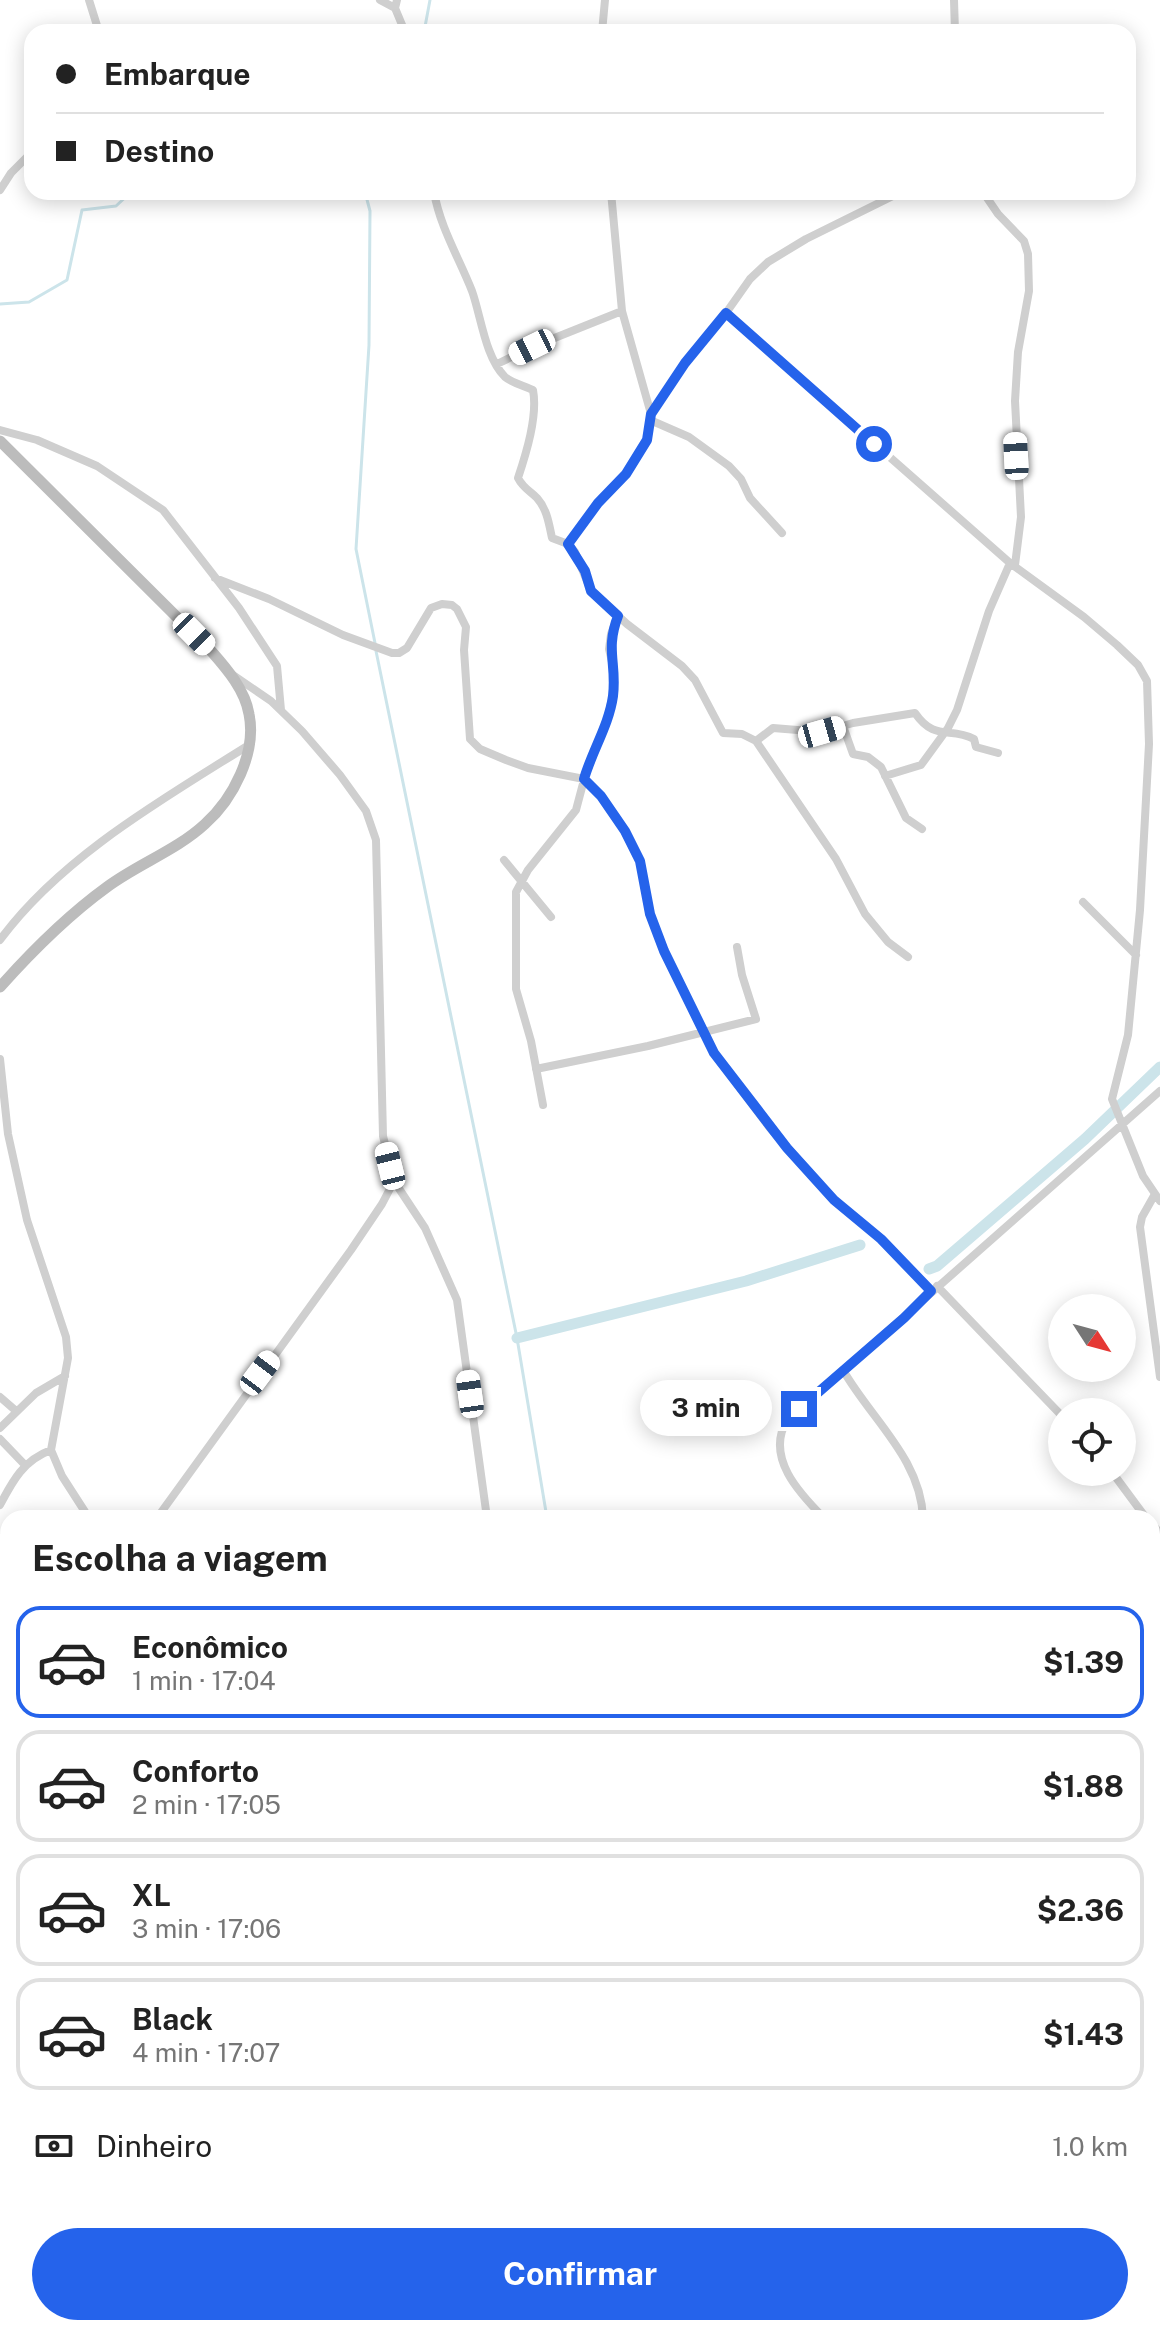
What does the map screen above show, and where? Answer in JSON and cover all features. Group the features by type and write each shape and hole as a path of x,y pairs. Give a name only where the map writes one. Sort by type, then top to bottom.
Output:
{"main road":[{"path":"0,441 232,675 249,714 249,745 243,769 230,793 206,823 107,887 62,922 0,987"}],"street":[{"path":"89,0 96,24"},
{"path":"380,0 396,4 402,24"},
{"path":"603,24 605,0"},
{"path":"954,0 955,24"},
{"path":"0,190 24,160"},
{"path":"436,200 497,364 506,378 533,390 535,399 529,447 518,478 545,511 552,538 568,544 585,571 591,591 695,680 723,733 742,734 756,741 836,859 865,914 888,942 908,957"},
{"path":"612,200 622,311 651,417 689,437 729,466 741,479 750,498 782,533"},
{"path":"568,544 598,503 626,474 647,440 651,417 685,363 750,279 768,262 848,216 883,200"},
{"path":"885,776 921,765 943,734 957,710 989,611 1013,564 1021,517 1015,387 1029,291 1028,254 1024,241 988,200"},
{"path":"497,364 622,311"},
{"path":"726,313 1013,564 1117,645 1138,665 1147,681 1149,744 1136,955 1128,1035 1112,1099 1143,1176 1157,1197 1142,1217 1140,1227 1160,1377"},
{"path":"0,430 37,440 97,466 163,510 277,666 281,710"},
{"path":"215,578 269,599 343,635 392,653 407,648 431,608 442,604 457,609 466,627 464,650 470,739 480,749 528,768 584,779 601,796 625,831 640,861 650,914 702,1032 743,1094 834,1200 934,1288 1048,1402"},
{"path":"543,1105 514,976 517,935 515,905 521,880 576,810 613,695 613,666 609,649 618,616"},
{"path":"232,675 281,710 340,775 366,811 376,840 383,1136 394,1181 425,1228 457,1300 486,1510"},
{"path":"756,741 773,728 822,732 902,713 915,713 932,731 965,734 974,739 976,747 998,753"},
{"path":"843,726 853,754 868,757 881,767 906,818 922,829"},
{"path":"0,940 38,895 84,857 160,802 249,745"},
{"path":"504,860 551,917"},
{"path":"1083,902 1136,955"},
{"path":"536,1069 756,1019 737,947"},
{"path":"0,1059 8,1134 27,1220 66,1337 68,1358 52,1430 51,1450 62,1476 84,1510"},
{"path":"817,1510 788,1474 779,1444 780,1432 787,1420 1160,1091"},
{"path":"163,1510 351,1250 394,1181"},
{"path":"843,1370 909,1464 918,1482 923,1510"},
{"path":"0,1428 15,1410 36,1393 65,1376"},
{"path":"0,1397 15,1410"},
{"path":"0,1439 25,1465"},
{"path":"0,1505 25,1465 37,1455 51,1450"},
{"path":"1122,1486 1140,1510"}],"waterway":[{"path":"426,24 430,0"},
{"path":"0,304 29,302 67,280 82,210 116,206 122,200"},
{"path":"367,200 370,211 369,345 356,549 375,643"},
{"path":"376,651 517,1338 546,1510"},
{"path":"929,1269 937,1266 1085,1139 1160,1067"},
{"path":"517,1338 746,1281 860,1245"}],"route":[{"path":"799,1409 931,1291 881,1239 834,1200 787,1148 743,1094 702,1032 650,914 640,861 625,831 601,796 584,779 607,720 613,695 613,666 609,649 618,616 591,591 585,571 568,544 598,503 626,474 647,440 651,414 685,363 726,313 874,444"}]}
